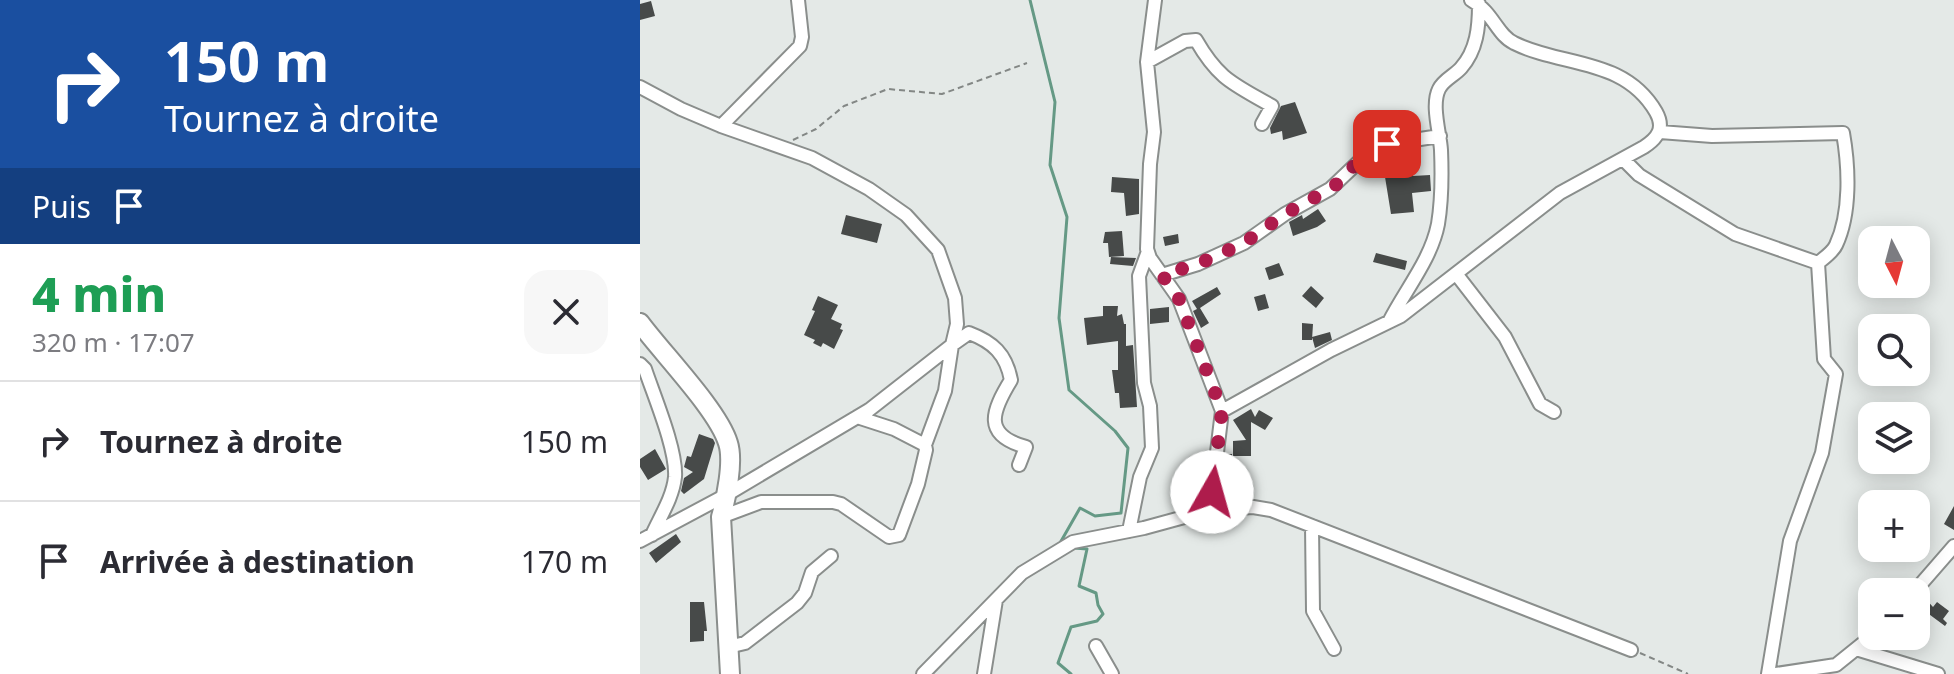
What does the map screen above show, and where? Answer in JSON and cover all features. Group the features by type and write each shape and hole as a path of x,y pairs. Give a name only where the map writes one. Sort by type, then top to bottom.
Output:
{"main road":[{"path":"640,323 718,423 730,446 721,517 730,674"}],"street":[{"path":"721,126 800,46 798,0"},
{"path":"1129,531 1136,491 1152,448 1150,406 1144,383 1139,276 1147,254 1154,132 1147,62 1155,0"},
{"path":"1222,411 1331,350 1388,324 1457,275 1560,193 1655,140 1660,132 1654,108 1616,75 1595,65 1510,42 1490,14 1475,2"},
{"path":"1388,324 1417,275 1438,226 1441,194 1437,99 1439,87 1461,68 1471,54 1479,28 1475,2"},
{"path":"1147,62 1185,41 1196,40 1208,62 1222,77 1272,106 1262,124"},
{"path":"640,87 721,126 812,158 869,189 906,215 938,250 955,298 957,324 945,391 925,445 918,484 903,530 895,537 889,537 841,504 833,502 761,502 721,517"},
{"path":"1660,132 1712,136 1843,133 1847,157 1844,213 1835,248 1818,263"},
{"path":"1162,275 1198,264 1244,243 1285,214 1330,189 1369,152 1387,144 1440,136"},
{"path":"1623,159 1639,175 1735,234 1818,263"},
{"path":"1147,254 1179,299 1222,411 1210,510"},
{"path":"1768,674 1790,541 1822,453 1836,374 1824,359 1818,263"},
{"path":"1457,275 1505,337 1540,404 1554,412"},
{"path":"646,538 726,495 857,417 969,333 987,340 1008,365 1011,380 997,404 994,419 997,432 1009,442 1026,447 1019,465"},
{"path":"640,364 645,369 668,437 675,476 666,505 646,538"},
{"path":"857,417 894,429 925,445"},
{"path":"923,674 1022,573 1073,542 1210,510 1253,507 1271,510 1631,650"},
{"path":"1312,526 1313,611 1334,649"},
{"path":"1926,578 1954,546"},
{"path":"728,647 745,643 797,603 805,593 812,572 831,556"},
{"path":"984,674 996,600"},
{"path":"1096,646 1112,674"},
{"path":"1776,674 1836,665 1856,649 1938,674"}],"path":[{"path":"781,145 816,129 844,106 888,89 942,94 1027,63"},
{"path":"1631,650 1688,674"}],"building":[{"path":"651,1 655,16 640,20 640,4"},
{"path":"1295,102 1307,133 1283,140 1282,131 1271,134 1270,128 1281,106"},
{"path":"1412,154 1413,176 1430,175 1431,191 1412,193 1414,212 1391,214 1385,177 1402,176 1400,155"},
{"path":"1112,177 1139,179 1139,214 1126,216 1124,193 1111,192"},
{"path":"1318,209 1326,221 1293,236 1289,222 1302,215 1303,219"},
{"path":"846,215 882,224 877,243 841,234"},
{"path":"1122,231 1124,256 1109,257 1108,243 1103,243 1105,232"},
{"path":"1178,234 1179,243 1165,246 1163,237"},
{"path":"1376,253 1407,261 1405,270 1373,262"},
{"path":"1111,257 1136,258 1133,266 1110,264"},
{"path":"1279,263 1284,275 1269,280 1265,268"},
{"path":"1311,286 1324,298 1316,308 1302,296"},
{"path":"1217,287 1221,294 1200,308 1209,323 1201,328 1192,301"},
{"path":"1265,294 1269,308 1258,311 1254,297"},
{"path":"818,296 838,305 831,319 842,324 840,329 843,330 834,349 823,343 821,347 804,335"},
{"path":"1103,306 1118,306 1117,316 1122,314 1126,324 1126,346 1133,345 1137,407 1120,408 1119,393 1115,393 1112,370 1118,370 1118,341 1087,345 1084,318 1103,316"},
{"path":"1169,307 1169,322 1150,324 1150,309"},
{"path":"1302,323 1313,324 1312,340 1302,340"},
{"path":"1330,332 1332,340 1315,348 1312,337"},
{"path":"1251,409 1255,417 1259,410 1273,418 1265,430 1251,422 1251,456 1233,456 1233,441 1246,440 1233,420"},
{"path":"699,434 713,439 715,443 704,479 684,494 681,491 684,478 693,472 684,467"},
{"path":"655,449 666,469 648,480 640,467 640,459"},
{"path":"1226,454 1232,454 1233,471 1224,471"},
{"path":"1954,506 1954,530 1944,524"},
{"path":"676,534 681,542 656,563 649,553"},
{"path":"690,602 704,602 707,631 704,631 704,641 690,642"},
{"path":"1937,602 1949,611 1943,619 1947,623 1945,626 1930,615 1930,604 1933,607"}],"waterway":[{"path":"1030,0 1055,102 1050,165 1067,217 1059,318 1069,390 1115,431 1128,448 1121,513 1095,516 1080,508 1060,543"},
{"path":"1071,674 1058,663 1071,627 1097,621 1103,614 1096,593 1079,586 1087,549 1074,548"}],"route":[{"path":"1212,492 1222,411 1179,299 1162,275 1198,264 1244,243 1285,214 1330,189 1345,178 1359,159 1387,144"}]}
